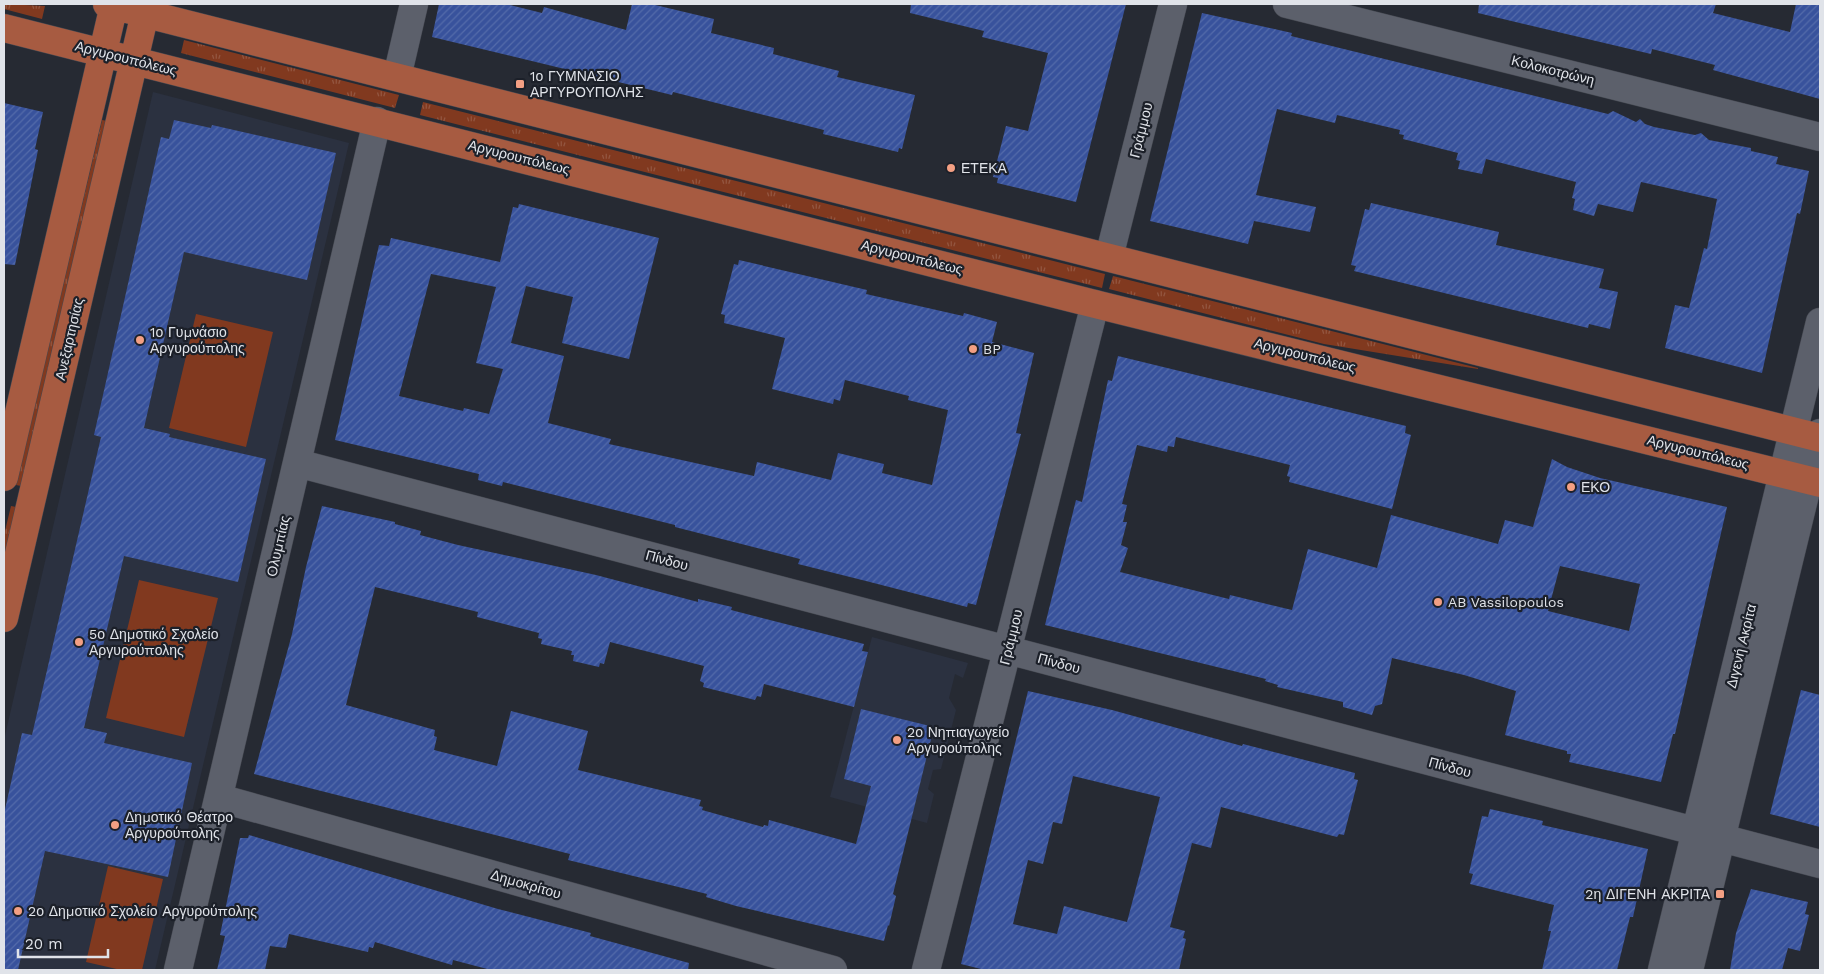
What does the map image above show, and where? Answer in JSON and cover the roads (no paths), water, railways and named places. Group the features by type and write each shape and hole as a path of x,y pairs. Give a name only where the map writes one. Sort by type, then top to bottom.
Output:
{"main road":[{"path":"4,477 102,53 110,5 1813,435"},
{"name":"Ανεξαρτησίας","path":"4,618 145,13"},
{"name":"Αργυρουπόλεως","path":"4,28 1095,304 1804,479"}],"street":[{"path":"397,77 414,4"},
{"name":"Γράμμου","path":"1109,257 1173,4"},
{"name":"Κολοκοτρώνη","path":"1287,4 1820,137"},
{"name":"Ολυμπίας","path":"178,970 377,121"},
{"name":"Γράμμου","path":"926,970 1095,304"},
{"name":"Διγενή Ακρίτα","path":"1662,970 1708,835 1804,479 1813,435 1820,322"},
{"name":"Πίνδου","path":"297,463 1820,864"},
{"name":"Δημοκρίτου","path":"219,798 833,970"},
{"name":"Διγενή Ακρίτα","path":"1689,970 1708,835"}],"place":[{"name":"1ο ΓΥΜΝΑΣΙΟ ΑΡΓΥΡΟΥΠΟΛΗΣ","path":"520,84"},
{"name":"ΕΤΕΚΑ","path":"951,168"},
{"name":"1ο Γυμνάσιο Αργυρούπολης","path":"140,340"},
{"name":"BP","path":"973,349"},
{"name":"ΕΚΟ","path":"1571,487"},
{"name":"AB Vassilopoulos","path":"1438,602"},
{"name":"5ο Δημοτικό Σχολείο Αργυρούπολης","path":"79,642"},
{"name":"2ο Νηπιαγωγείο Αργυρούπολης","path":"897,740"},
{"name":"Δημοτικό Θέατρο Αργυρούπολης","path":"115,825"},
{"name":"2η ΔΙΓΕΝΗ ΑΚΡΙΤΑ","path":"1720,894"},
{"name":"2ο Δημοτικό Σχολείο Αργυρούπολης","path":"18,911"}]}
